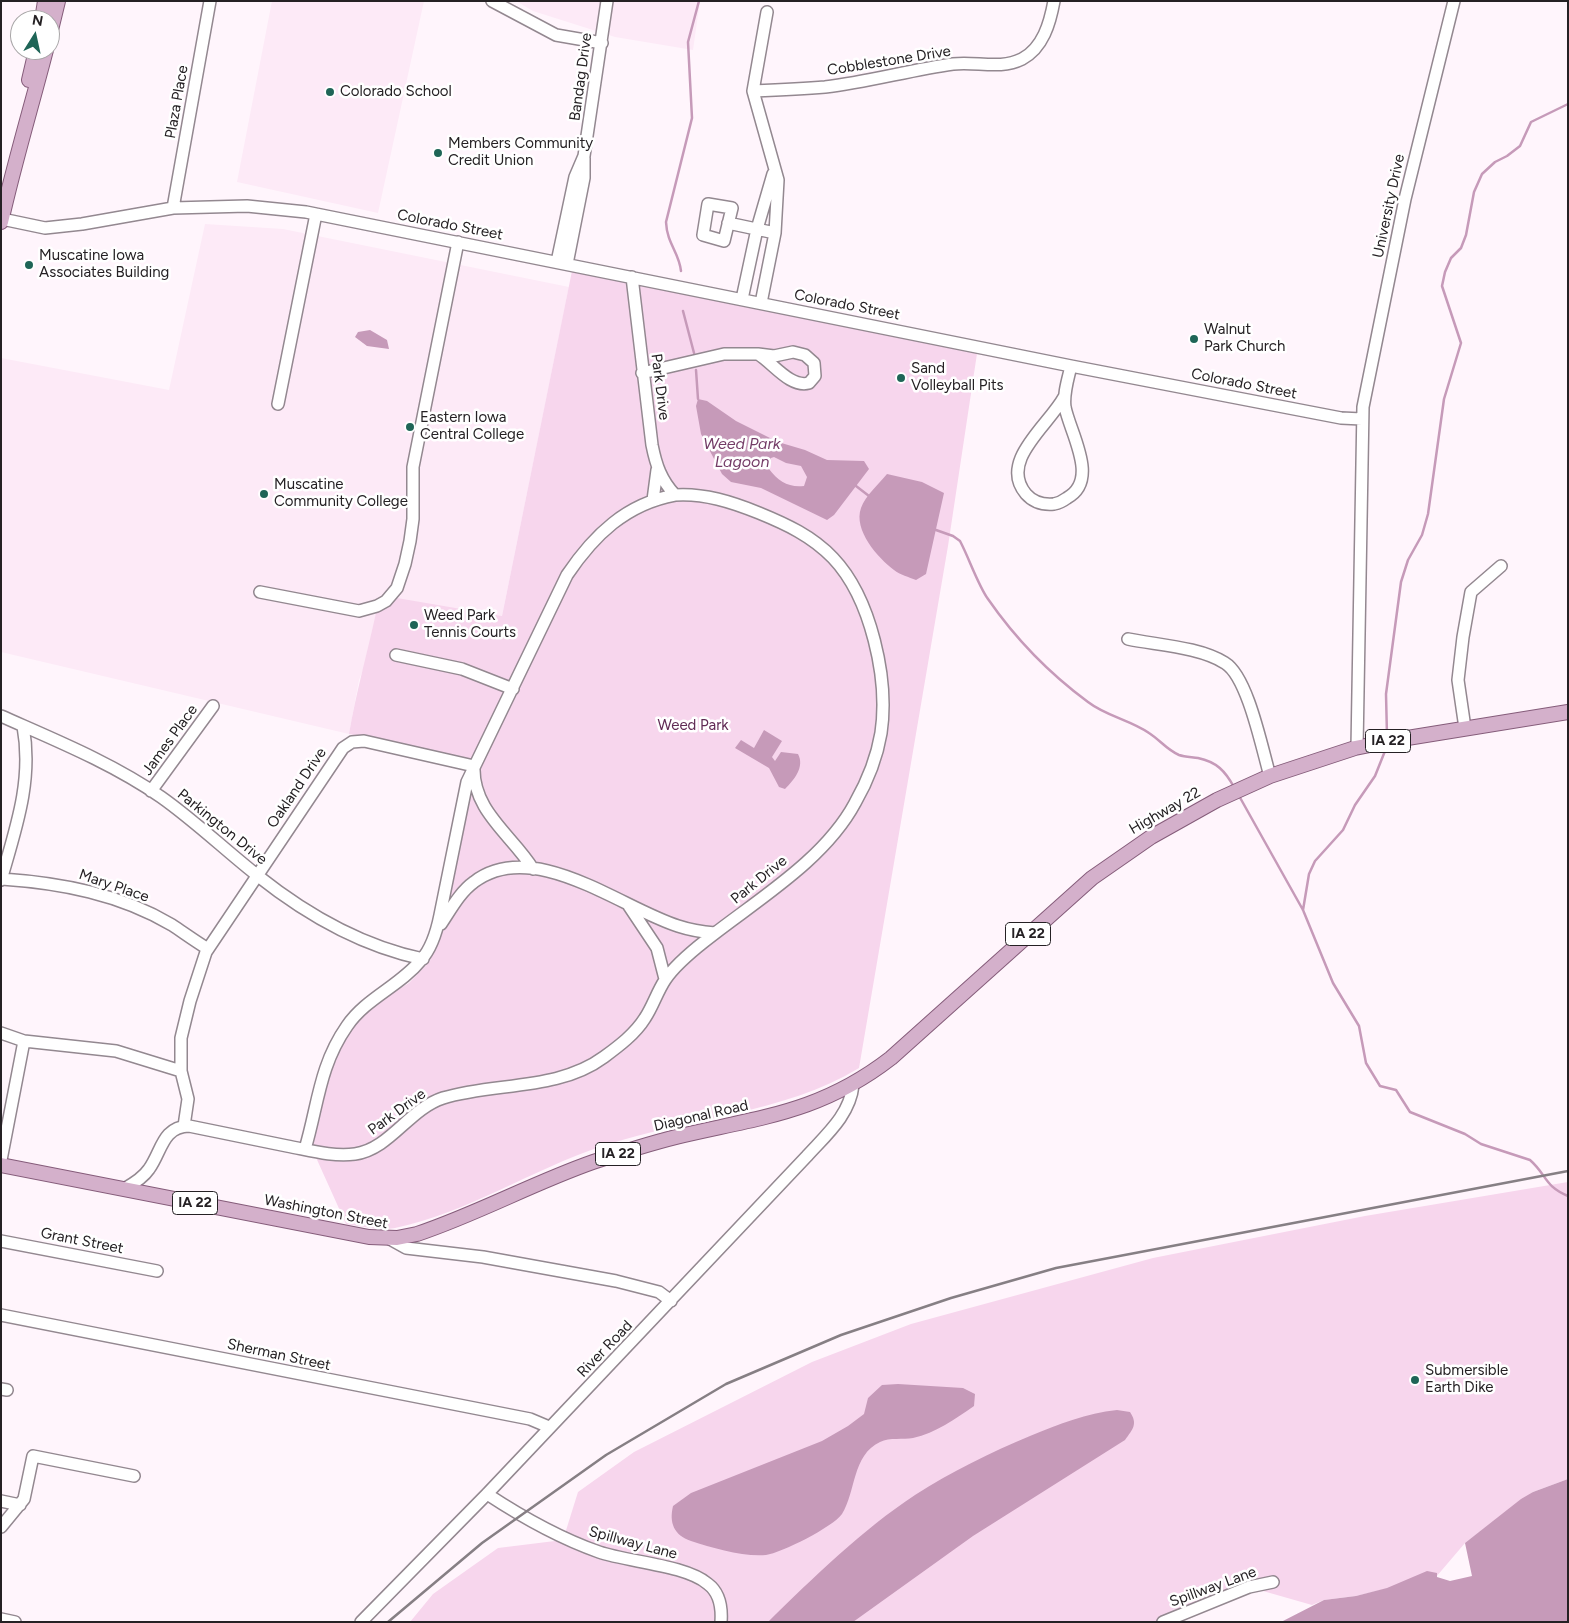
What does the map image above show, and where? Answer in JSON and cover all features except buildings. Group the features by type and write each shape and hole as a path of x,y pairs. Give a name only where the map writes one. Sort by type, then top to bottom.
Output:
{"main road":[{"path":"1,220 15,157 18,126 34,60"},
{"path":"15,157 22,140 43,60"},
{"name":"Highway 22","path":"853,1085 891,1058 1067,899 1119,858 1179,820 1217,800 1270,776 1357,748 1465,728 1568,712"},
{"name":"Diagonal Road","path":"388,1238 432,1229 592,1163 675,1137 796,1110 853,1085"},
{"name":"Washington Street","path":"1,1165 369,1237 388,1238"}],"street":[{"name":"Plaza Place","path":"173,208 210,1"},
{"path":"492,1 556,34 602,43"},
{"name":"Bandag Drive","path":"562,263 575,177 584,156 607,1"},
{"name":"Cobblestone Drive","path":"753,91 826,87 955,64 1004,64 1022,59 1044,37 1051,18 1054,1"},
{"name":"University Drive","path":"1362,419 1405,199 1454,1"},
{"path":"761,303 774,233 778,180 774,172 769,146 753,91 767,12"},
{"path":"742,300 757,229 774,172"},
{"name":"Colorado Street","path":"1,220 45,228 173,208 247,206 316,214 1071,366 1341,418 1362,419"},
{"path":"278,404 316,214"},
{"path":"728,223 774,233"},
{"path":"260,592 359,611 377,606 386,600 397,588 405,564 413,519 413,467 458,242"},
{"name":"Park Drive","path":"632,277 642,372 657,469 674,495"},
{"path":"642,372 724,354 758,354 774,356 794,352 805,355 814,363 815,376 809,383 799,383 780,372 758,354"},
{"path":"1064,398 1082,462 1080,485 1071,496 1059,503 1044,504 1028,496 1021,488 1016,474 1024,451 1053,416 1064,398 1071,366"},
{"path":"1357,748 1362,419"},
{"path":"653,500 657,469"},
{"name":"Park Drive","path":"184,1126 305,1149 338,1154 367,1151 380,1143 421,1109 442,1098 543,1081 580,1071 604,1057 637,1029 652,1007 666,979 687,956 810,858 849,814 876,754 881,734 882,694 878,662 863,606 846,573 825,550 796,530 744,507 701,496 674,495 638,506 611,524 580,556 557,595 474,766 462,802 436,931 423,959 358,1012 339,1038 320,1083 305,1149"},
{"path":"1465,728 1458,680 1463,637 1472,592 1502,566"},
{"path":"1128,640 1212,656 1229,666 1243,685 1270,776"},
{"path":"396,655 462,669 513,688"},
{"name":"James Place","path":"151,791 213,706"},
{"name":"Parkington Drive","path":"1,716 88,756 151,791 174,807 257,876 341,932 388,951 423,959"},
{"path":"1,880 24,794 28,768 23,726"},
{"name":"Oakland Drive","path":"184,1126 188,1099 181,1071 181,1038 190,1001 208,949 343,748 358,741 474,766"},
{"path":"474,766 474,776 482,800 498,827 524,855 534,869"},
{"path":"462,802 482,800"},
{"path":"436,931 454,903 475,881 507,868 534,869 602,890 678,926 715,933"},
{"name":"Mary Place","path":"1,880 55,884 103,895 171,925 208,949"},
{"path":"626,903 638,917 657,948 666,979"},
{"path":"1,1032 24,1040 116,1052 181,1071"},
{"path":"1,1160 24,1040"},
{"name":"River Road","path":"362,1622 487,1494 833,1128 850,1102 853,1085"},
{"path":"124,1189 148,1171 168,1133 184,1126"},
{"name":"Washington Street","path":"388,1238 406,1248 483,1257 616,1282 659,1292 671,1301"},
{"name":"Grant Street","path":"1,1241 157,1271"},
{"name":"Sherman Street","path":"1,1315 530,1419 549,1427"},
{"path":"1,1527 20,1506 26,1496 33,1456 134,1476"},
{"name":"Spillway Lane","path":"487,1494 520,1515 589,1548 628,1560 680,1571 701,1578 713,1588 718,1596 720,1622"},
{"path":"1,1501 20,1506"},
{"name":"Spillway Lane","path":"1163,1622 1249,1587 1273,1582"},
{"path":"1,1619 15,1622"}],"shaded area":[{"name":"Colorado School","path":"272,1 424,1 378,213 237,182"},
{"path":"516,1 700,1 693,50 615,37 533,11"},
{"name":"Muscatine Community College","path":"205,224 283,229 569,287 502,616 468,610 367,653 359,680 349,734 1,652 1,358 169,390"}],"green space":[{"name":"Weed Park","path":"573,266 978,347 948,546 859,1068 799,1096 767,1106 635,1136 603,1146 551,1166 474,1202 422,1221 389,1229 346,1224 309,1142 326,1071 344,1037 369,1007 409,983 430,961 442,907 468,760 349,734 376,613 397,598 502,616"},
{"path":"1568,1182 1568,1479 1533,1492 1465,1543 1436,1577 1356,1596 1324,1600 1312,1605 1249,1587 1163,1622 410,1622 433,1594 498,1548 563,1540 578,1492 634,1452 812,1362 911,1324 1153,1258 1365,1216"}],"water":[{"path":"370,330 387,340 389,349 367,346 355,337 358,332"},
{"name":"Weed Park Lagoon","path":"698,399 707,401 736,421 778,442 805,450 827,460 864,461 869,469 834,515 827,520 761,488 731,482 722,474 701,434 696,406","holes":["774,457 786,463 801,466 807,477 804,486 793,486 784,483 769,469 771,458"]},
{"path":"887,474 922,482 944,493 926,574 916,580 896,572 874,551 868,543 861,525 859,516 863,504"},
{"path":"764,730 782,741 772,757 775,761 781,752 798,754 800,759 798,773 785,789 779,787 769,768 735,748 741,740 754,748"},
{"path":"898,1384 963,1388 975,1394 974,1406 930,1433 913,1438 884,1440 871,1448 859,1465 847,1505 842,1514 828,1526 783,1550 766,1555 718,1549 691,1541 680,1535 674,1528 672,1523 673,1506 691,1493 822,1441 864,1414 868,1398 882,1385"},
{"path":"1117,1410 1130,1412 1134,1420 1132,1429 1125,1440 973,1536 853,1622 768,1622 857,1539 915,1495 971,1463 1030,1436 1084,1416"},
{"path":"1568,1479 1568,1622 1281,1622 1324,1600 1356,1596 1387,1588 1427,1571 1437,1573 1437,1577 1450,1581 1472,1576 1465,1543 1521,1499 1533,1492"}],"waterway":[{"path":"681,271 678,258 668,236 666,222 692,118 688,42 699,1"},
{"path":"1387,736 1386,694 1401,582 1408,560 1422,535 1428,514 1444,399 1461,343 1442,286 1445,272 1451,258 1461,248 1466,235 1474,192 1482,174 1495,162 1520,146 1531,122 1568,104"},
{"path":"683,311 694,353"},
{"path":"696,370 698,399"},
{"path":"856,486 869,496"},
{"path":"936,530 953,536 960,541 981,586 998,613 1021,641 1060,680 1095,707 1142,729 1175,753 1181,756 1205,760 1215,765 1224,772 1234,787"},
{"path":"1303,910 1309,874 1315,861 1343,830 1355,805 1375,776 1387,746"},
{"path":"1238,794 1303,910 1333,983 1359,1026 1366,1063 1380,1086 1396,1090 1410,1112 1465,1134 1481,1144 1530,1160 1554,1188 1568,1196"}],"railway":[{"path":"388,1622 482,1543 606,1455 726,1384 841,1335 951,1298 1056,1268 1568,1171"}],"place":[{"name":"Colorado School","path":"330,92"},
{"name":"Members Community Credit Union","path":"438,153"},
{"name":"Muscatine Iowa Associates Building","path":"29,265"},
{"name":"Walnut Park Church","path":"1194,339"},
{"name":"Sand Volleyball Pits","path":"901,378"},
{"name":"Eastern Iowa Central College","path":"410,427"},
{"name":"Muscatine Community College","path":"264,494"},
{"name":"Weed Park Tennis Courts","path":"414,625"},
{"name":"Submersible Earth Dike","path":"1415,1380"}]}
